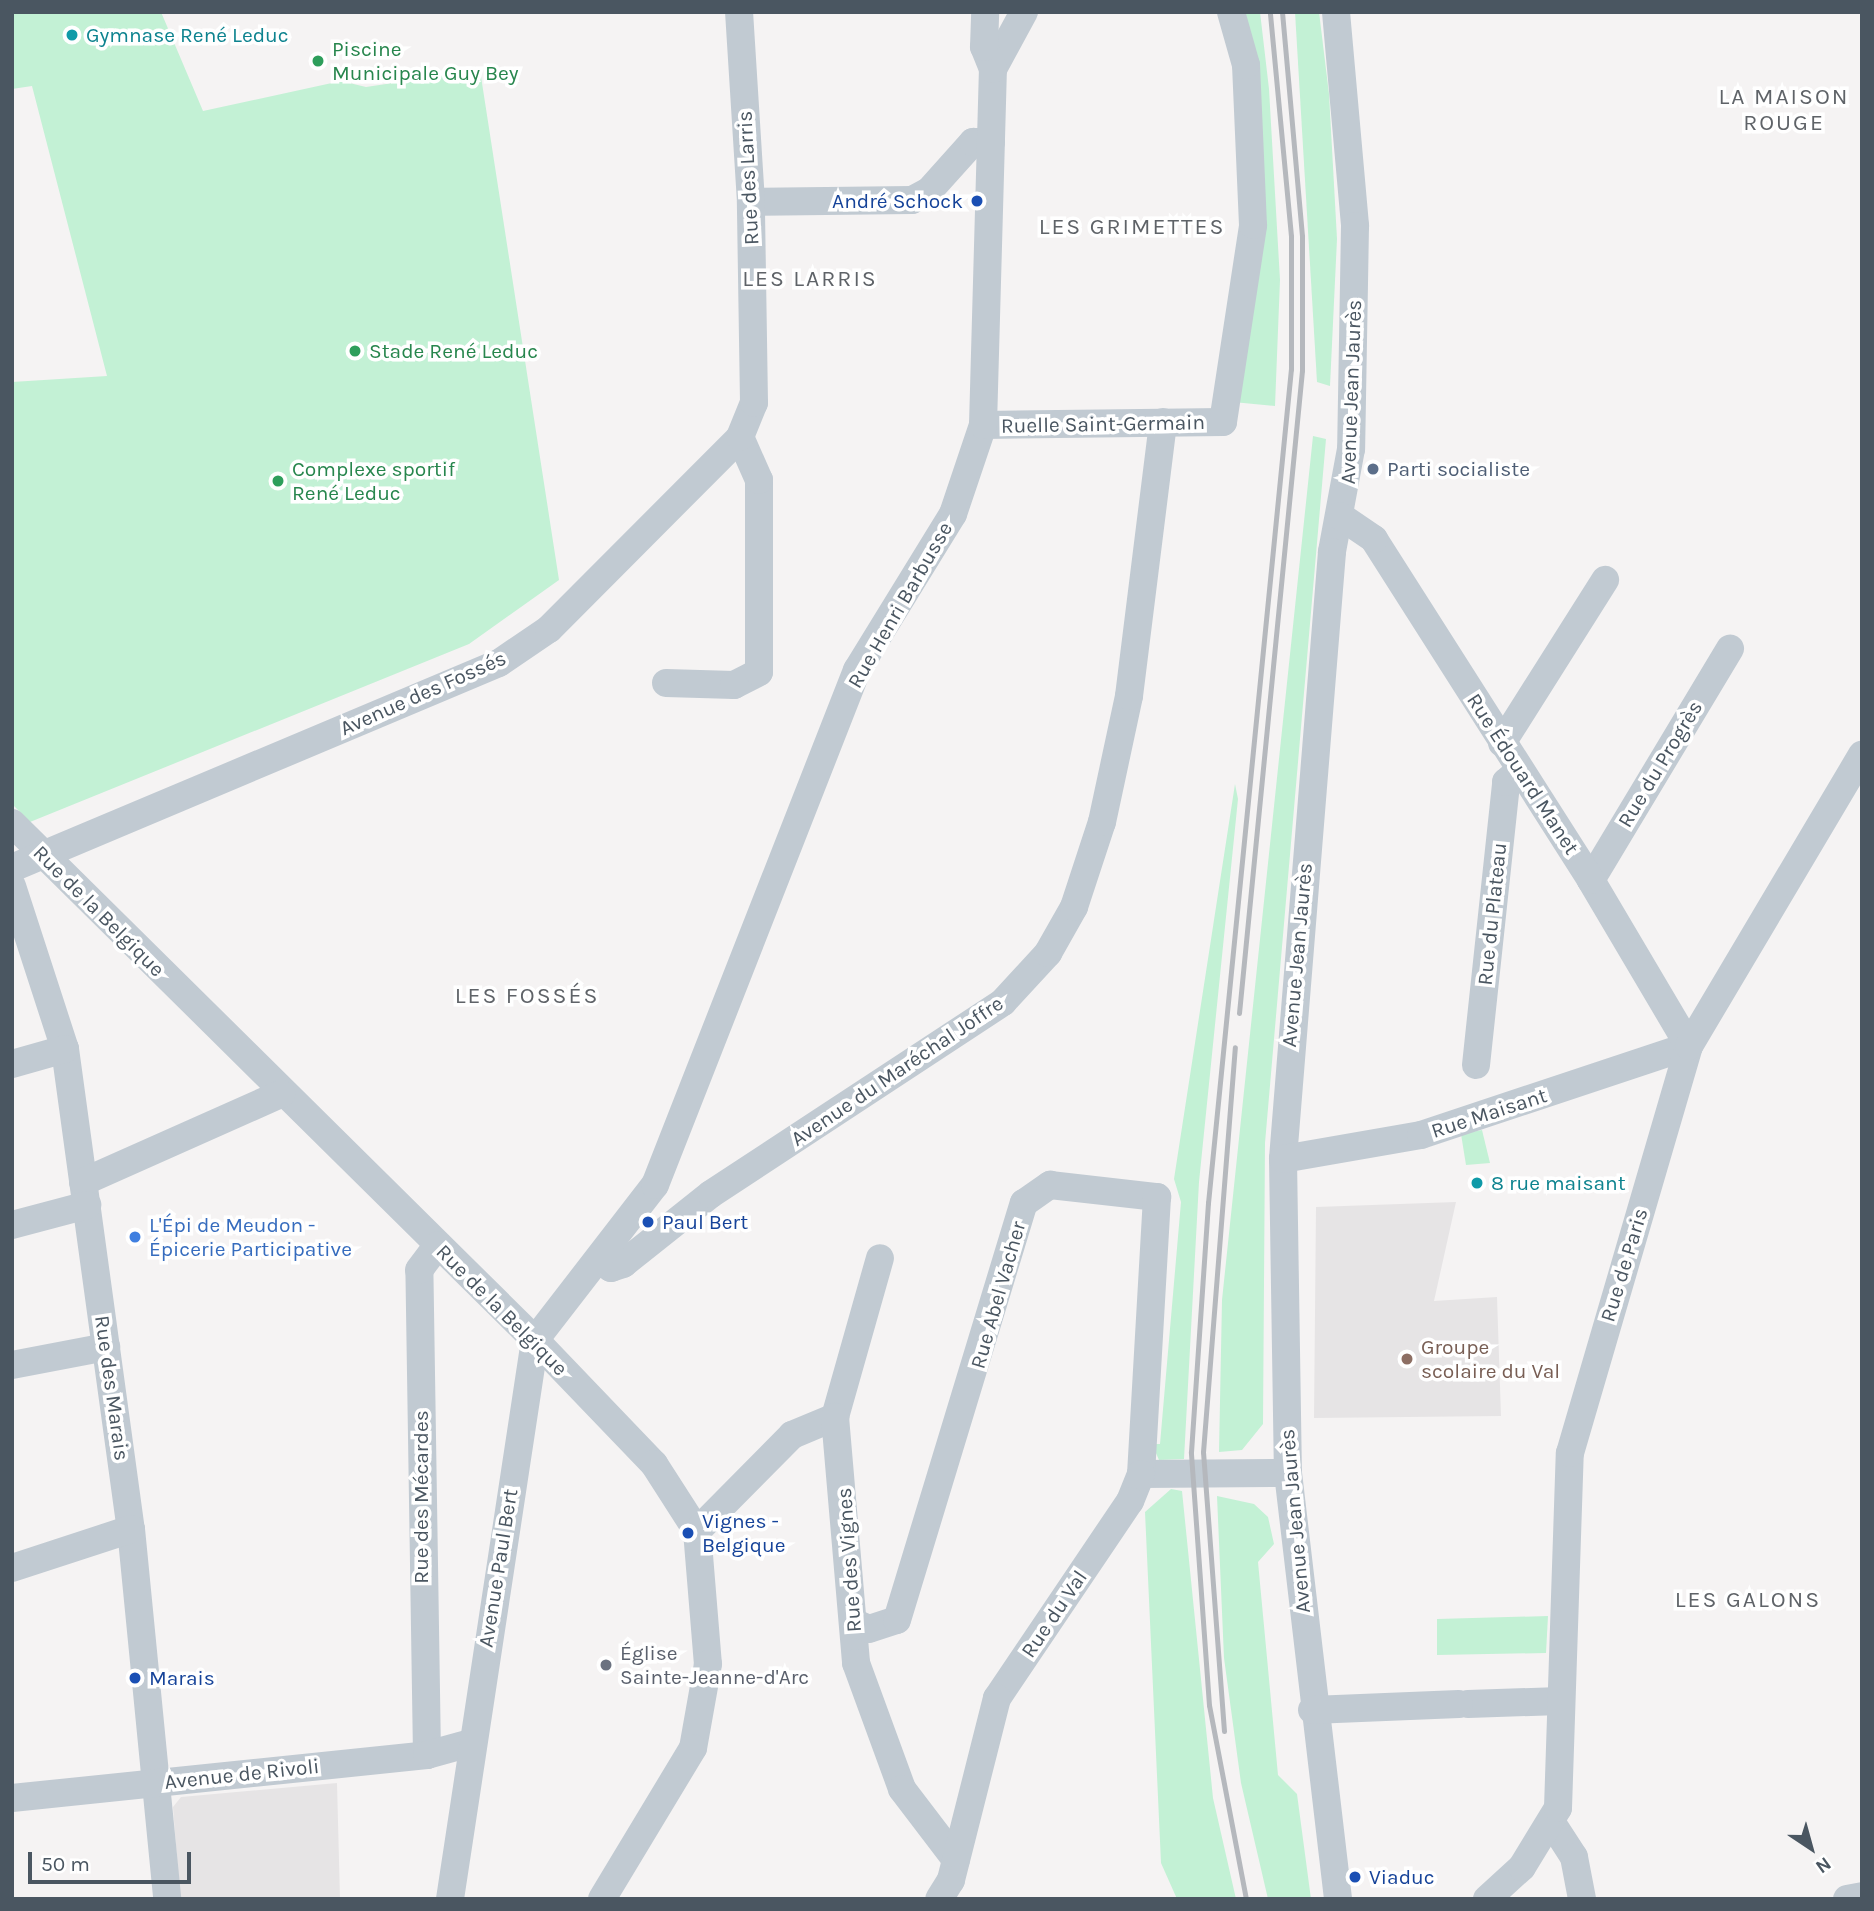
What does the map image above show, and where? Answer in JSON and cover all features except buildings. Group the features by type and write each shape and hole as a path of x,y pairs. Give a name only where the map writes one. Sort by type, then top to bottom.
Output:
{"street":[{"name":"Rue des Larris","path":"739,12 751,202 754,403 740,437"},
{"name":"Rue Henri Barbusse","path":"985,12 985,47 993,69"},
{"name":"Ruelle Saint-Germain","path":"983,425 1223,422 1253,225 1243,53 1231,12"},
{"name":"Avenue Jean Jaurès","path":"1336,12 1356,258 1351,449 1340,516 1283,1158 1288,1473 1312,1710 1338,1899"},
{"name":"Rue Henri Barbusse","path":"599,1259 655,1185 857,670 953,514 983,425 993,69 1015,16"},
{"path":"751,202 912,200 929,191 973,142 991,142"},
{"name":"Avenue du Maréchal Joffre","path":"599,1259 611,1268 624,1264 711,1194 1003,1002 1048,953 1074,907 1102,822 1129,696 1163,422"},
{"path":"666,683 734,685 759,672 759,480 740,437"},
{"name":"Avenue des Fossés","path":"12,868 499,663 549,629 740,437"},
{"name":"Rue Édouard Manet","path":"1340,516 1374,538 1591,880 1689,1046"},
{"path":"1502,743 1605,580"},
{"name":"Rue du Progrès","path":"1591,880 1730,649"},
{"name":"Rue de Paris","path":"1487,1899 1522,1867 1552,1823 1558,1808 1570,1453 1689,1046 1862,755"},
{"name":"Rue du Plateau","path":"1476,1065 1506,782 1520,770"},
{"name":"Rue de la Belgique","path":"12,823 281,1094 535,1340 654,1464 697,1531 708,1664 693,1748 602,1899"},
{"name":"Rue des Marais","path":"12,886 65,1049 131,1529 167,1899"},
{"name":"Rue Maisant","path":"1283,1158 1421,1135 1689,1046"},
{"path":"12,1064 65,1049"},
{"path":"12,1225 85,1194 281,1094"},
{"name":"Rue Abel Vacher","path":"855,1623 869,1629 897,1620 1024,1203 1049,1185 1157,1197 1141,1474"},
{"name":"Rue des Mécardes","path":"427,1755 419,1270 438,1245"},
{"path":"697,1531 792,1435 835,1417 880,1258"},
{"name":"Avenue Paul Bert","path":"450,1899 471,1743 535,1340 599,1259"},
{"path":"12,1365 106,1347"},
{"name":"Rue des Vignes","path":"835,1417 855,1623 856,1663 884,1751 952,1884"},
{"path":"1141,1474 1288,1473"},
{"name":"Rue du Val","path":"952,1884 997,1698 1130,1501 1141,1474"},
{"path":"12,1568 131,1529"},
{"path":"1312,1710 1560,1701"},
{"name":"Avenue de Rivoli","path":"12,1798 427,1755 471,1743"},
{"path":"1552,1823 1574,1857 1582,1899"},
{"path":"1847,1899 1862,1896"}],"shaded area":[{"name":"Groupe scolaire du Val","path":"1456,1202 1434,1301 1497,1297 1501,1416 1314,1418 1316,1207"},
{"path":"337,1783 340,1899 180,1899 173,1807 181,1797"}],"green space":[{"name":"Complexe sportif René Leduc","path":"12,12 161,12 203,111 341,81 366,87 480,70 559,580 469,644 30,822 12,804 12,382 107,376 32,86 12,89"},
{"path":"1239,12 1260,12 1269,89 1280,280 1275,406 1233,402 1260,225"},
{"path":"1295,12 1319,12 1329,94 1337,239 1330,386 1317,382"},
{"path":"1313,436 1326,439 1265,1143 1263,1424 1242,1450 1219,1452 1222,1300"},
{"path":"1235,784 1238,799 1199,1182 1184,1459 1159,1460 1152,1444 1160,1444 1181,1202 1174,1179"},
{"path":"1482,1130 1490,1163 1466,1165 1461,1134"},
{"path":"1171,1489 1182,1491 1213,1798 1236,1899 1177,1899 1161,1863 1145,1512"},
{"path":"1217,1496 1254,1504 1268,1517 1274,1544 1258,1562 1278,1775 1297,1794 1311,1899 1268,1899 1241,1783 1224,1658"},
{"path":"1548,1616 1546,1653 1437,1655 1437,1619"}],"railway":[{"path":"1246,1899 1209,1705 1191,1452 1208,1203 1291,369 1291,236 1270,12"},
{"path":"1239,1013 1302,370 1302,236 1282,12"},
{"path":"1224,1731 1203,1452 1235,1047"}],"place":[{"name":"Gymnase René Leduc","path":"72,35"},
{"name":"Piscine Municipale Guy Bey","path":"318,61"},
{"name":"André Schock","path":"977,201"},
{"name":"Stade René Leduc","path":"355,351"},
{"name":"Parti socialiste","path":"1373,469"},
{"name":"Complexe sportif René Leduc","path":"278,481"},
{"name":"8 rue maisant","path":"1477,1183"},
{"name":"Paul Bert","path":"648,1222"},
{"name":"L'Épi de Meudon - Épicerie Participative","path":"135,1237"},
{"name":"Groupe scolaire du Val","path":"1407,1359"},
{"name":"Vignes - Belgique","path":"688,1533"},
{"name":"Église Sainte-Jeanne-d'Arc","path":"606,1665"},
{"name":"Marais","path":"135,1678"},
{"name":"Viaduc","path":"1355,1877"}],"district":[{"name":"LA MAISON ROUGE","path":"1784,110"},
{"name":"LES GRIMETTES","path":"1132,227"},
{"name":"LES LARRIS","path":"810,279"},
{"name":"LES FOSSÉS","path":"527,996"},
{"name":"LES GALONS","path":"1748,1600"}]}
